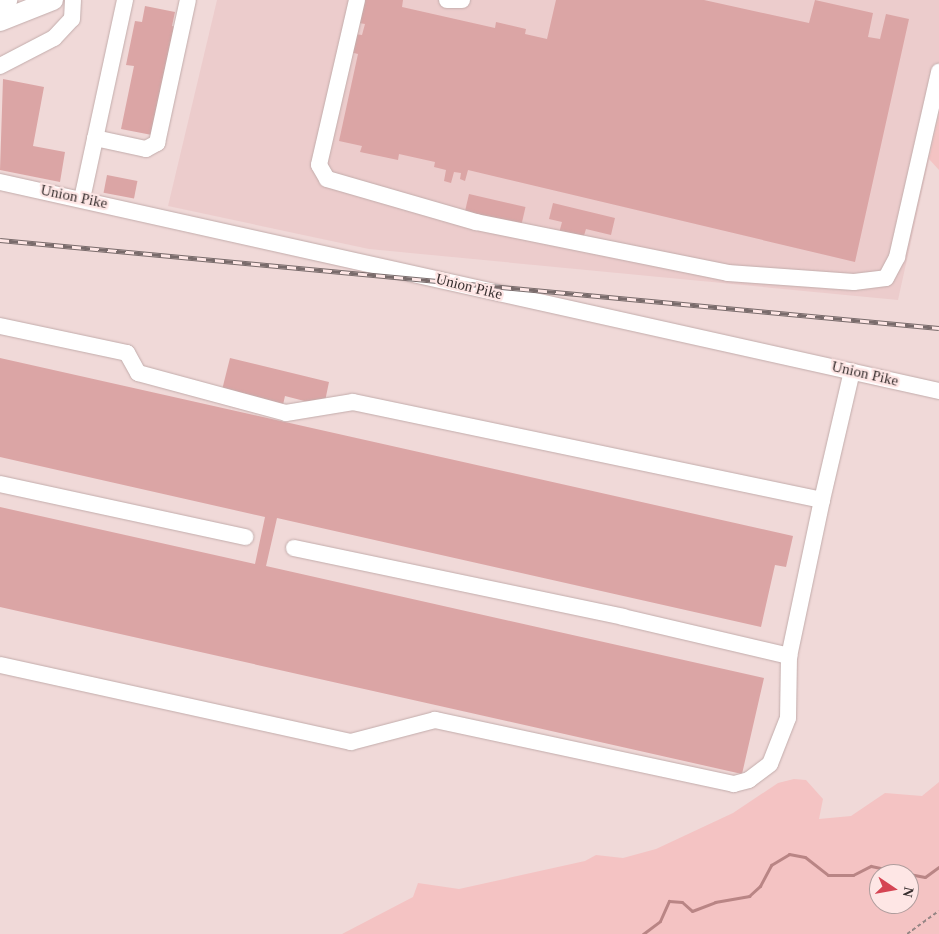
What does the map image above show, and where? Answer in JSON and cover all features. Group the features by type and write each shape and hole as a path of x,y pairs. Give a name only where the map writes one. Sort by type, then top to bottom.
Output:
{"main road":[{"path":"0,3 8,0"},
{"path":"0,21 53,0"}],"street":[{"path":"0,66 54,38 72,19 74,0"},
{"path":"82,199 125,0"},
{"path":"95,138 146,149 157,143 188,0"},
{"path":"357,0 319,165 327,179 476,222 728,272 854,282 886,278 897,256 939,72"},
{"path":"447,0 462,0"},
{"name":"Union Pike","path":"0,182 939,391"},
{"path":"0,326 127,353 138,373 286,413 353,402 822,500"},
{"path":"0,665 351,742 435,720 734,784 750,780 770,764 788,718 789,656 852,371"},
{"path":"0,484 245,537"},
{"path":"294,548 623,617 789,656"}],"path":[{"path":"907,934 939,911"}],"shaded area":[{"path":"217,0 939,0 939,114 898,300 369,249 168,206"},
{"path":"939,114 939,170 929,159"},
{"path":"794,779 806,780 823,799 819,819 851,816 885,793 922,796 939,782 939,934 342,934 413,897 418,883 459,889 585,861 596,855 623,858 656,849 733,813 778,783"}],"building":[{"path":"364,0 403,0 402,7 495,28 496,22 526,29 525,34 547,39 556,0 704,0 809,23 815,0 873,13 868,37 880,39 886,14 909,19 855,262 468,170 465,181 460,179 461,173 454,172 451,183 444,181 446,170 434,167 435,162 399,154 398,160 360,152 362,146 339,141 358,54 350,52 354,34 362,35 365,24 359,23"},
{"path":"145,6 175,12 172,26 179,28 157,136 121,129 134,66 126,65 135,21 142,22"},
{"path":"3,79 44,87 33,146 65,152 60,182 0,170"},
{"path":"107,175 137,181 134,199 104,193"},
{"path":"469,194 526,207 521,227 465,213"},
{"path":"553,203 615,218 611,235 586,229 582,242 558,237 562,222 549,219"},
{"path":"0,358 793,536 786,567 775,565 761,627 277,518 266,566 764,678 742,774 0,607 0,507 255,564 265,517 0,457"},
{"path":"230,358 329,382 324,406 285,396 282,409 221,394"}],"waterway":[{"path":"643,934 660,921 669,901 682,902 692,911 715,902 749,896 760,886 771,865 789,854 805,857 828,875 853,875 869,867"},
{"path":"919,876 925,877 939,867"}],"railway":[{"path":"0,240 939,328"}]}
